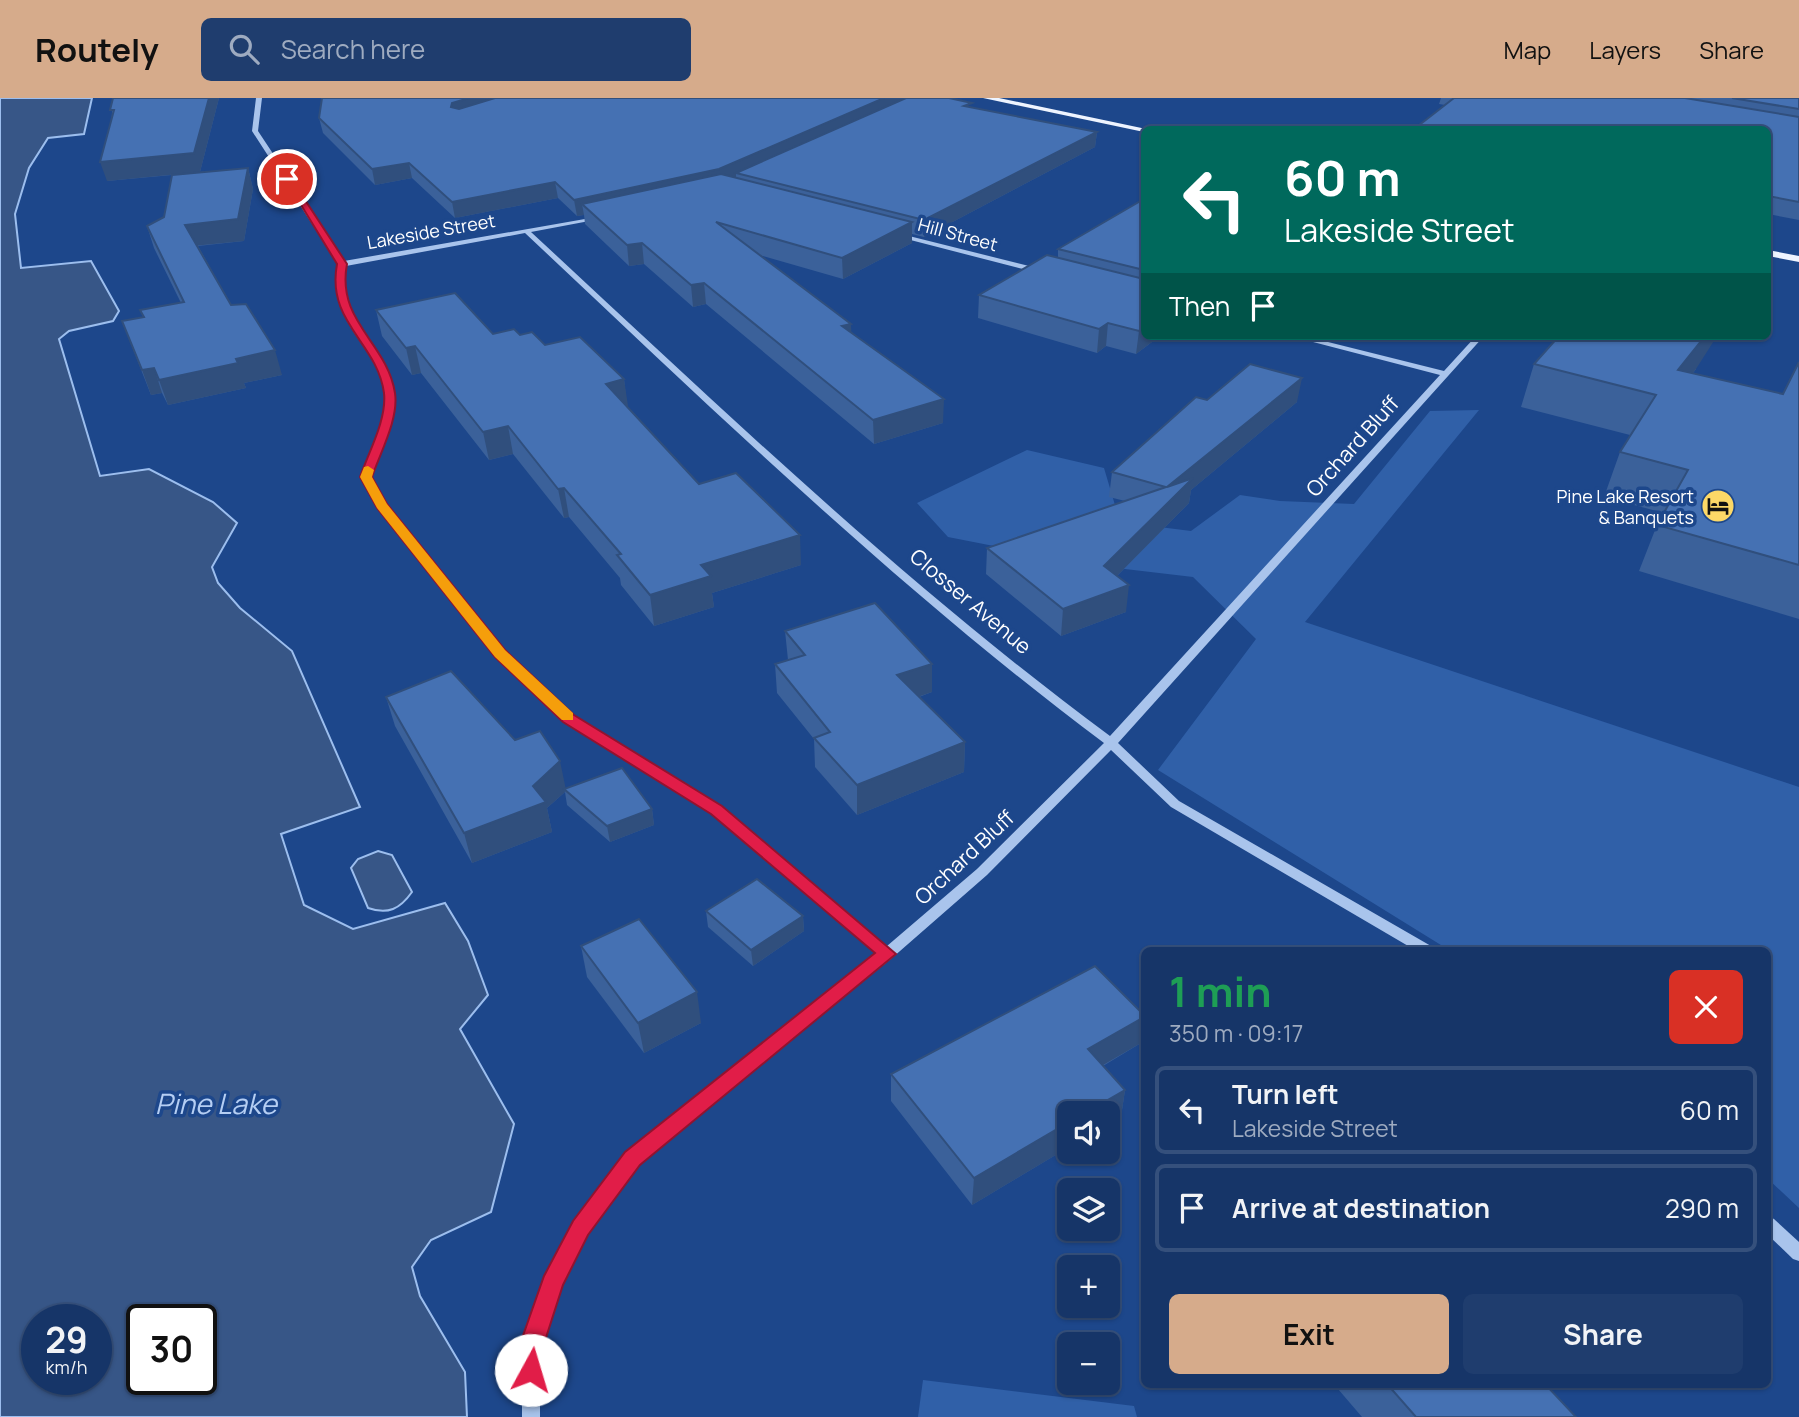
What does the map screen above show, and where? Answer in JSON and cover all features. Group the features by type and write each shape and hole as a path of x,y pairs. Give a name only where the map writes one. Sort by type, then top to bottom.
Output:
{"main road":[{"path":"992,98 1141,129"},
{"path":"1771,254 1799,259"}],"street":[{"name":"Lakeside Street","path":"259,98 255,131 342,264 338,284 340,300 384,373 390,396 385,423 366,477 381,505 500,653 569,718 716,810 887,954"},
{"name":"Lakeside Street","path":"342,264 608,216"},
{"name":"Hill Street","path":"881,231 1052,275"},
{"name":"Closser Avenue","path":"527,232 745,435 908,579 1048,696 1111,743 1175,804 1421,947"},
{"path":"1310,340 1445,374"},
{"name":"Orchard Bluff","path":"531,1417 531,1347 552,1283 580,1228 633,1158 887,954 982,872 1111,743 1476,340"},
{"path":"1771,1227 1799,1253"}],"shaded area":[{"path":"1479,410 1305,622 1799,787 1799,1208 1771,1182 1771,947 1444,947 1158,770 1256,639 1193,577 1091,565 948,537 917,503 1027,450 1104,468 1120,522 1191,531 1240,495 1280,501 1354,504 1430,411"},
{"path":"923,1380 1134,1406 1137,1417 918,1417"}],"water":[{"name":"Pine Lake","path":"0,98 92,98 84,134 48,138 29,168 15,214 21,268 91,261 119,311 113,321 69,331 59,339 100,476 149,469 213,502 237,523 212,567 218,583 240,608 292,651 360,807 281,834 304,905 353,929 445,903 468,941 488,995 460,1029 514,1124 491,1212 431,1240 412,1267 420,1296 465,1372 467,1417 0,1417"},
{"path":"378,851 392,855 412,892 403,903 382,911 368,908 351,868 358,859"}],"building":[{"path":"113,98 209,98 194,153 100,162 114,110 110,110"},
{"path":"322,98 469,98 452,103 451,107 459,109 495,98 884,98 719,169 574,200 555,182 452,202 409,163 372,169 319,118"},
{"path":"906,98 949,98 972,103 964,106 1097,132 924,220 736,173"},
{"path":"1454,98 1685,98 1799,117 1799,202 1771,197 1771,126 1418,126"},
{"path":"1732,98 1799,98 1799,109"},
{"path":"248,168 238,219 185,225 231,305 246,304 275,350 236,359 238,363 159,380 154,368 142,370 122,321 144,317 140,310 184,302 147,226 164,217 172,175"},
{"path":"721,174 912,222 842,258 716,222 851,324 842,326 944,399 873,420 704,283 691,285 642,243 627,245 582,204"},
{"path":"1141,201 1141,269 1058,249"},
{"path":"1047,255 1141,278 1141,329 1139,331 1108,323 1099,329 979,295"},
{"path":"455,293 493,334 514,329 520,335 532,332 545,345 580,337 624,379 606,384 699,484 736,473 800,535 701,565 711,576 650,595 617,555 621,554 564,488 558,489 508,426 483,432 415,346 406,348 376,310"},
{"path":"1555,340 1702,340 1678,370 1783,394 1799,362 1799,565 1657,525 1688,470 1620,452 1656,395 1534,364"},
{"path":"1250,364 1302,378 1167,487 1193,478 1104,566 1129,585 1063,609 987,548 1166,487 1112,472 1196,397 1207,400"},
{"path":"875,603 932,664 897,675 965,742 857,785 814,738 830,732 775,664 805,655 785,631"},
{"path":"451,671 515,740 540,731 560,761 533,786 546,802 464,833 386,697"},
{"path":"622,768 652,809 607,826 564,789"},
{"path":"757,879 803,916 751,950 706,911"},
{"path":"639,919 697,992 638,1023 581,946"},
{"path":"1095,966 1141,1012 1141,1019 1088,1049 1125,1090 1106,1101 1057,1101 1057,1129 974,1178 891,1074"},
{"path":"1391,1388 1549,1388 1576,1417 1416,1417"}],"slow traffic":[{"path":"368,470 366,477 381,505 449,590 500,653 567,717"}],"place":[{"name":"Pine Lake Resort & Banquets","path":"1718,506"}],"route":[{"path":"287,179 342,264 338,284 340,300 384,373 390,396 385,423 366,477 381,505 500,653 569,718 609,746 672,781 716,810 887,954 633,1158 580,1228 552,1283 531,1347 531,1370"}]}
